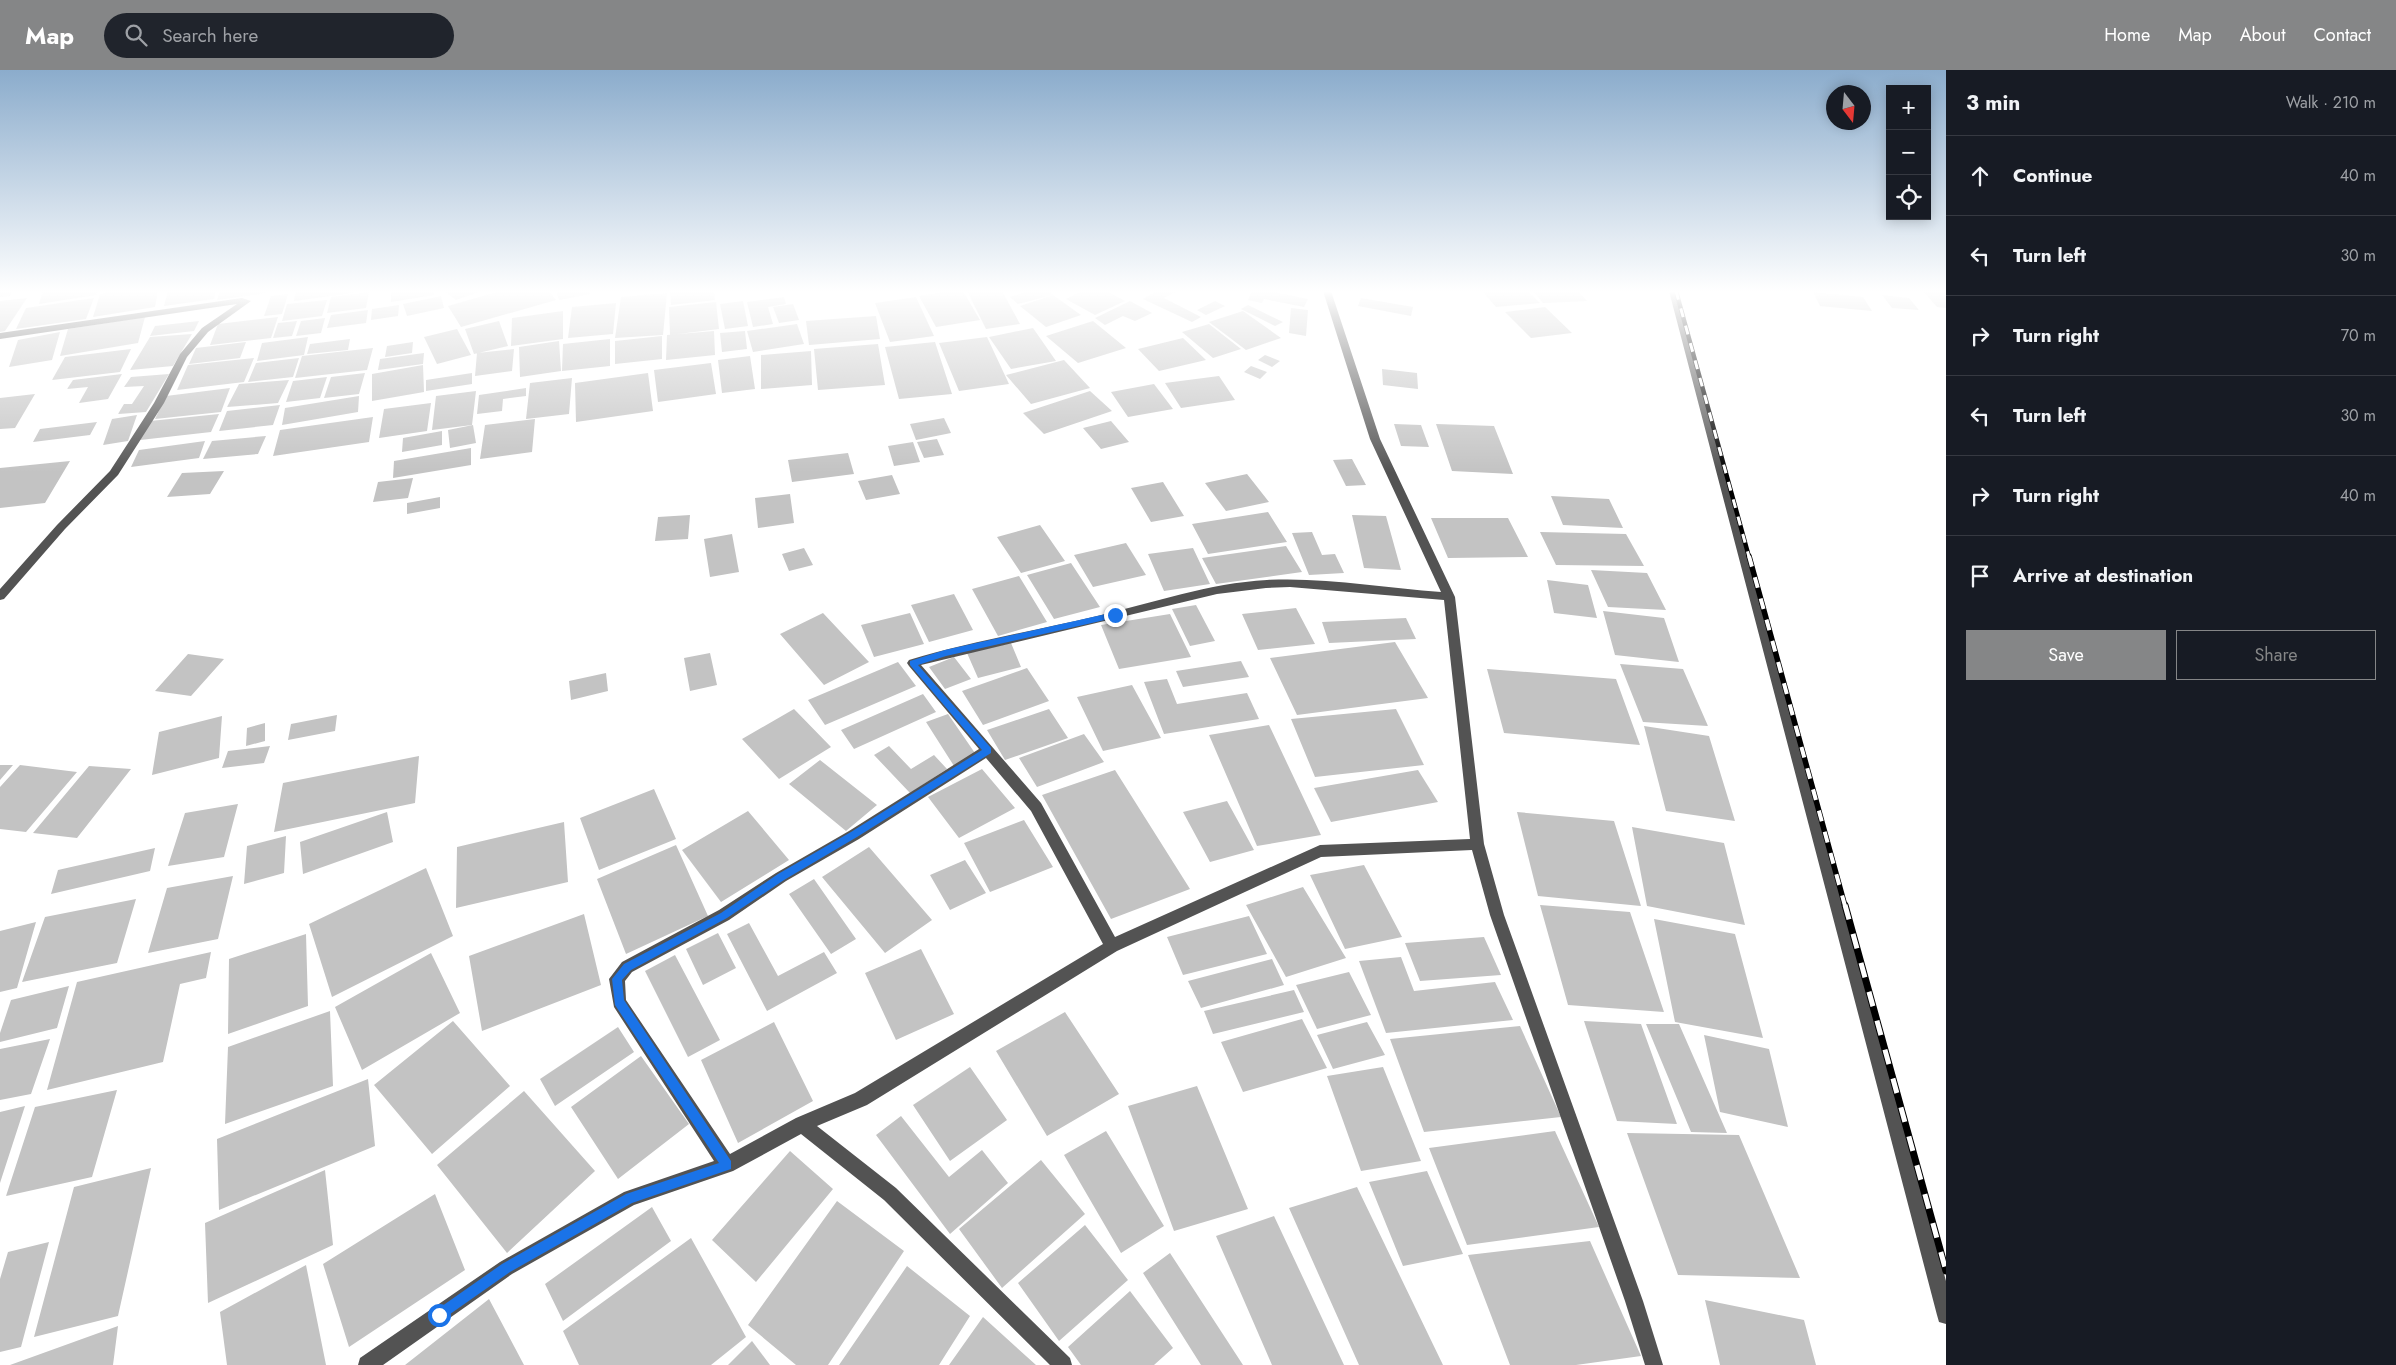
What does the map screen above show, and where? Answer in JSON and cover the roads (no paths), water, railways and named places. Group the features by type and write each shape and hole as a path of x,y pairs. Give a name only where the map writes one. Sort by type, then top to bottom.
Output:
{"street":[{"path":"0,596 114,473 159,403 187,351"},
{"path":"1346,351 1375,439 1449,597 1477,844 1497,915 1634,1301 1654,1365"},
{"path":"1689,351 1946,1314"},
{"path":"1112,946 1036,807 913,663 945,653 1099,620 1164,601 1234,588 1289,583 1449,597"},
{"path":"727,1165 619,1002 617,979 628,967 724,916 781,877 854,835 988,750"},
{"path":"367,1365 506,1268 630,1198 727,1165 802,1124 861,1099 1112,946 1320,851 1477,844"},
{"path":"802,1124 890,1194 1063,1365"}],"railway":[{"path":"1693,351 1749,557"},
{"path":"1749,556 1845,906"},
{"path":"1845,905 1946,1271"}]}
